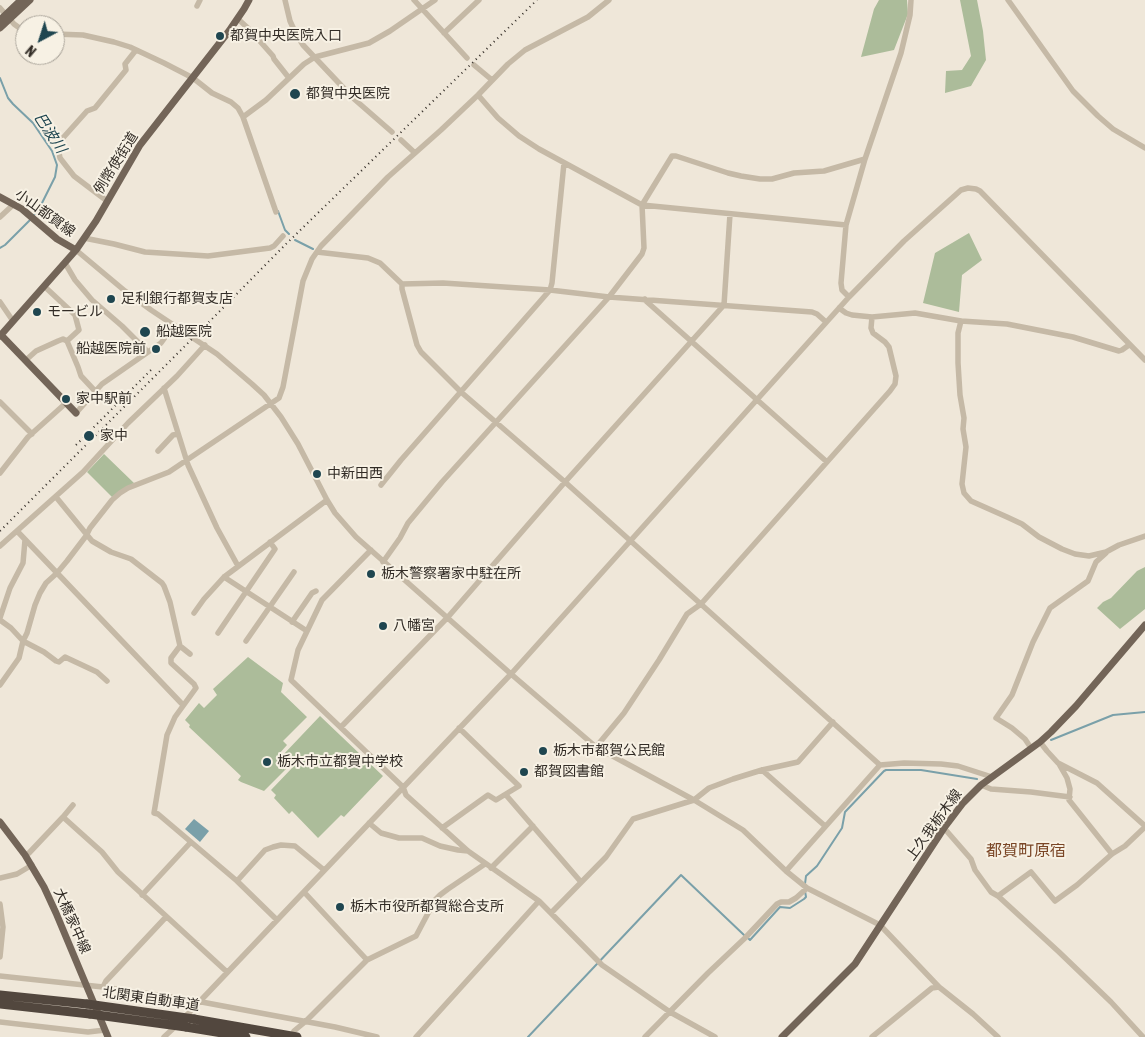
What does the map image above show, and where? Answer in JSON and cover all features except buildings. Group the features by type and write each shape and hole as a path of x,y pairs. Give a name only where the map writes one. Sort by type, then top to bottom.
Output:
{"highway":[{"name":"北関東自動車道","path":"0,995 87,1004 296,1034"},
{"name":"北関東自動車道","path":"0,1004 90,1014 246,1037"}],"main road":[{"path":"0,28 5,18 21,0"},
{"path":"5,18 30,0"},
{"name":"例幣使街道","path":"1,335 76,250 140,146 238,19 249,0"},
{"name":"小山都賀線","path":"0,197 30,215 58,239 76,250"},
{"path":"1,335 76,413"},
{"name":"上久我栃木線","path":"782,1037 855,964 963,802 981,785 1040,742 1058,726 1145,624"},
{"name":"大橋家中線","path":"0,822 32,865 44,888 106,1034"}],"street":[{"path":"285,0 290,21 304,45 354,98 392,132"},
{"path":"414,0 467,58"},
{"path":"243,118 266,100 304,64 315,57 369,43 435,0"},
{"path":"444,33 479,0"},
{"path":"0,685 19,658 23,640 40,593 112,500 128,488 170,472 279,398 283,387 303,281 308,266 330,236 388,177 478,95 508,64 525,50 581,21 610,0"},
{"path":"848,297 842,290 841,283 846,225 865,159 901,53 910,15 911,0"},
{"path":"1008,0 1073,91 1113,129 1145,148"},
{"path":"0,8 5,18"},
{"path":"238,19 273,56 289,78"},
{"path":"65,34 83,35 114,42 136,50 193,78 212,93 231,102 238,108 243,118 276,212"},
{"path":"107,201 74,176 60,158 57,142 62,139 87,111 95,108 126,70 125,64 136,50"},
{"path":"474,65 492,80"},
{"path":"478,95 498,118 519,136 564,163 642,204 846,225"},
{"path":"401,140 415,153"},
{"path":"383,562 400,538 408,522 495,422 609,297 642,254 644,248 642,204 672,156 734,175 760,179 772,179 794,173 824,171 865,159"},
{"path":"381,485 550,290 564,163"},
{"path":"168,1036 511,674 848,297 890,254 961,190 972,188 980,191 1145,360"},
{"path":"0,217 14,204"},
{"path":"341,727 448,617 565,482 724,305 730,214"},
{"path":"84,238 145,252 208,256 270,248 283,236"},
{"path":"76,250 125,291 232,366 258,390 291,431 327,500 356,537 596,747 694,800 743,830 786,872 808,888 880,925 939,987 998,1037"},
{"path":"317,252 368,258 380,263 402,284 417,345 421,352 461,392 565,482 880,765"},
{"path":"65,263 75,280 92,300 148,352"},
{"path":"402,284 443,283 550,290 609,297 812,312 826,322"},
{"path":"44,286 75,315 79,330 67,341"},
{"path":"645,299 827,462"},
{"path":"0,302 14,321"},
{"path":"839,308 849,315 872,317 915,313 961,321 1007,324 1073,337 1119,351 1129,344"},
{"path":"596,747 624,713 659,660 686,614 701,604 895,384 896,376 889,347 873,333 871,328 872,317"},
{"path":"961,321 958,333 958,363 966,447 962,484 964,494 971,501 1007,516 1022,524 1039,537 1075,554 1088,556 1106,552 1119,545 1145,536"},
{"path":"76,413 102,384 161,343 174,325"},
{"path":"26,360 36,351 63,339 67,341 80,376 95,391"},
{"path":"0,546 83,472 128,423 205,346"},
{"path":"164,388 186,460 217,528 238,566"},
{"path":"0,402 32,434"},
{"path":"0,474 32,434 66,403"},
{"path":"158,451 173,435 178,434"},
{"path":"56,497 92,541 104,549 131,559 162,583 170,602 180,646 190,654"},
{"path":"194,613 224,577 327,500"},
{"path":"17,531 183,705"},
{"path":"25,540 23,563 10,588 0,619 23,640 56,661 59,662 65,657 97,672 107,681"},
{"path":"218,632 275,549 270,542"},
{"path":"371,550 324,597 298,650 291,680 403,787 406,794 442,828 485,864 539,901 602,965 670,1012 715,1037"},
{"path":"1031,748 1025,739 996,718 1012,695 1033,642 1050,608 1088,581 1096,562 1106,552"},
{"path":"246,641 294,572"},
{"path":"224,577 307,631"},
{"path":"292,622 312,592 316,591"},
{"path":"180,646 171,658 171,663 196,688 175,717 168,734 154,813 158,814 237,881 277,920"},
{"path":"551,913 606,857 633,819 694,800 709,788 733,779 798,762 833,722"},
{"path":"442,828 488,795 496,800 520,786 459,728"},
{"path":"1040,742 1058,763 1067,778 1070,789 1069,800 1112,854"},
{"path":"786,872 880,765 904,763 941,764 958,766 992,777"},
{"path":"998,896 1031,872 1055,901 1145,827 1097,783 1058,763"},
{"path":"762,770 825,826"},
{"path":"981,785 991,789 1070,797"},
{"path":"506,795 582,882"},
{"path":"25,856 30,853 73,805"},
{"path":"63,817 102,852 118,872 142,895 227,972"},
{"path":"369,823 381,833 399,838 422,838 440,846 468,851"},
{"path":"491,868 533,826"},
{"path":"944,828 971,858 975,870 992,892 1060,952 1144,1037"},
{"path":"142,895 191,842"},
{"path":"237,881 266,850 282,845 294,846 324,870"},
{"path":"296,1034 306,1021 367,960 416,936 435,900 448,888 485,864"},
{"path":"0,878 17,874 32,865"},
{"path":"644,1037 746,938 777,904 789,902 808,888"},
{"path":"304,892 367,960"},
{"path":"416,1037 539,901"},
{"path":"0,904 3,927 0,957"},
{"path":"103,987 106,981 166,917"},
{"path":"0,976 103,987 199,1002 306,1021 377,1037"},
{"path":"872,1037 932,988 939,987"},
{"path":"0,1022 106,1034"}],"green space":[{"path":"879,0 907,0 908,14 894,50 861,57 874,9"},
{"path":"960,0 977,0 986,60 971,86 945,93 946,71 962,70 971,56"},
{"path":"969,233 982,260 962,275 959,312 923,303 935,253"},
{"path":"104,454 134,483 112,497 87,472"},
{"path":"1145,567 1145,609 1120,629 1097,608 1111,598 1137,571"},
{"path":"248,657 283,683 281,692 307,717 283,741 287,745 278,755 289,766 264,791 238,780 241,776 189,727 190,725 185,720 199,703 204,708 217,695 213,689"},
{"path":"320,716 383,776 344,817 341,815 318,838 292,811 289,814 274,798 276,795 271,790 293,767 282,756"}],"water":[{"path":"194,819 209,831 200,842 185,829"}],"waterway":[{"name":"巴波川","path":"0,78 8,98 33,123 52,151 57,165 55,177 34,215"},
{"path":"278,211 285,230 289,234"},
{"name":"巴波川","path":"0,248 31,219"},
{"path":"295,240 313,249"},
{"path":"1051,740 1113,715 1145,712"},
{"path":"805,884 806,876 817,866 842,828 845,812 884,771 921,770 977,779"},
{"path":"528,1037 681,875 744,935"},
{"path":"748,938 750,940 780,907 790,908 804,899 806,897 805,891"}],"railway":[{"path":"0,531 285,245 537,0"},
{"path":"76,445 152,369"}],"place":[{"name":"都賀中央医院入口","path":"220,36"},
{"name":"都賀中央医院","path":"295,94"},
{"name":"足利銀行都賀支店","path":"111,299"},
{"name":"モービル","path":"37,312"},
{"name":"船越医院","path":"145,332"},
{"name":"船越医院前","path":"156,349"},
{"name":"家中駅前","path":"66,399"},
{"name":"家中","path":"89,436"},
{"name":"中新田西","path":"317,474"},
{"name":"栃木警察署家中駐在所","path":"371,574"},
{"name":"八幡宮","path":"383,626"},
{"name":"栃木市都賀公民館","path":"543,751"},
{"name":"栃木市立都賀中学校","path":"267,762"},
{"name":"都賀図書館","path":"524,772"},
{"name":"栃木市役所都賀総合支所","path":"340,907"}],"district":[{"name":"都賀町原宿","path":"1026,851"}]}
